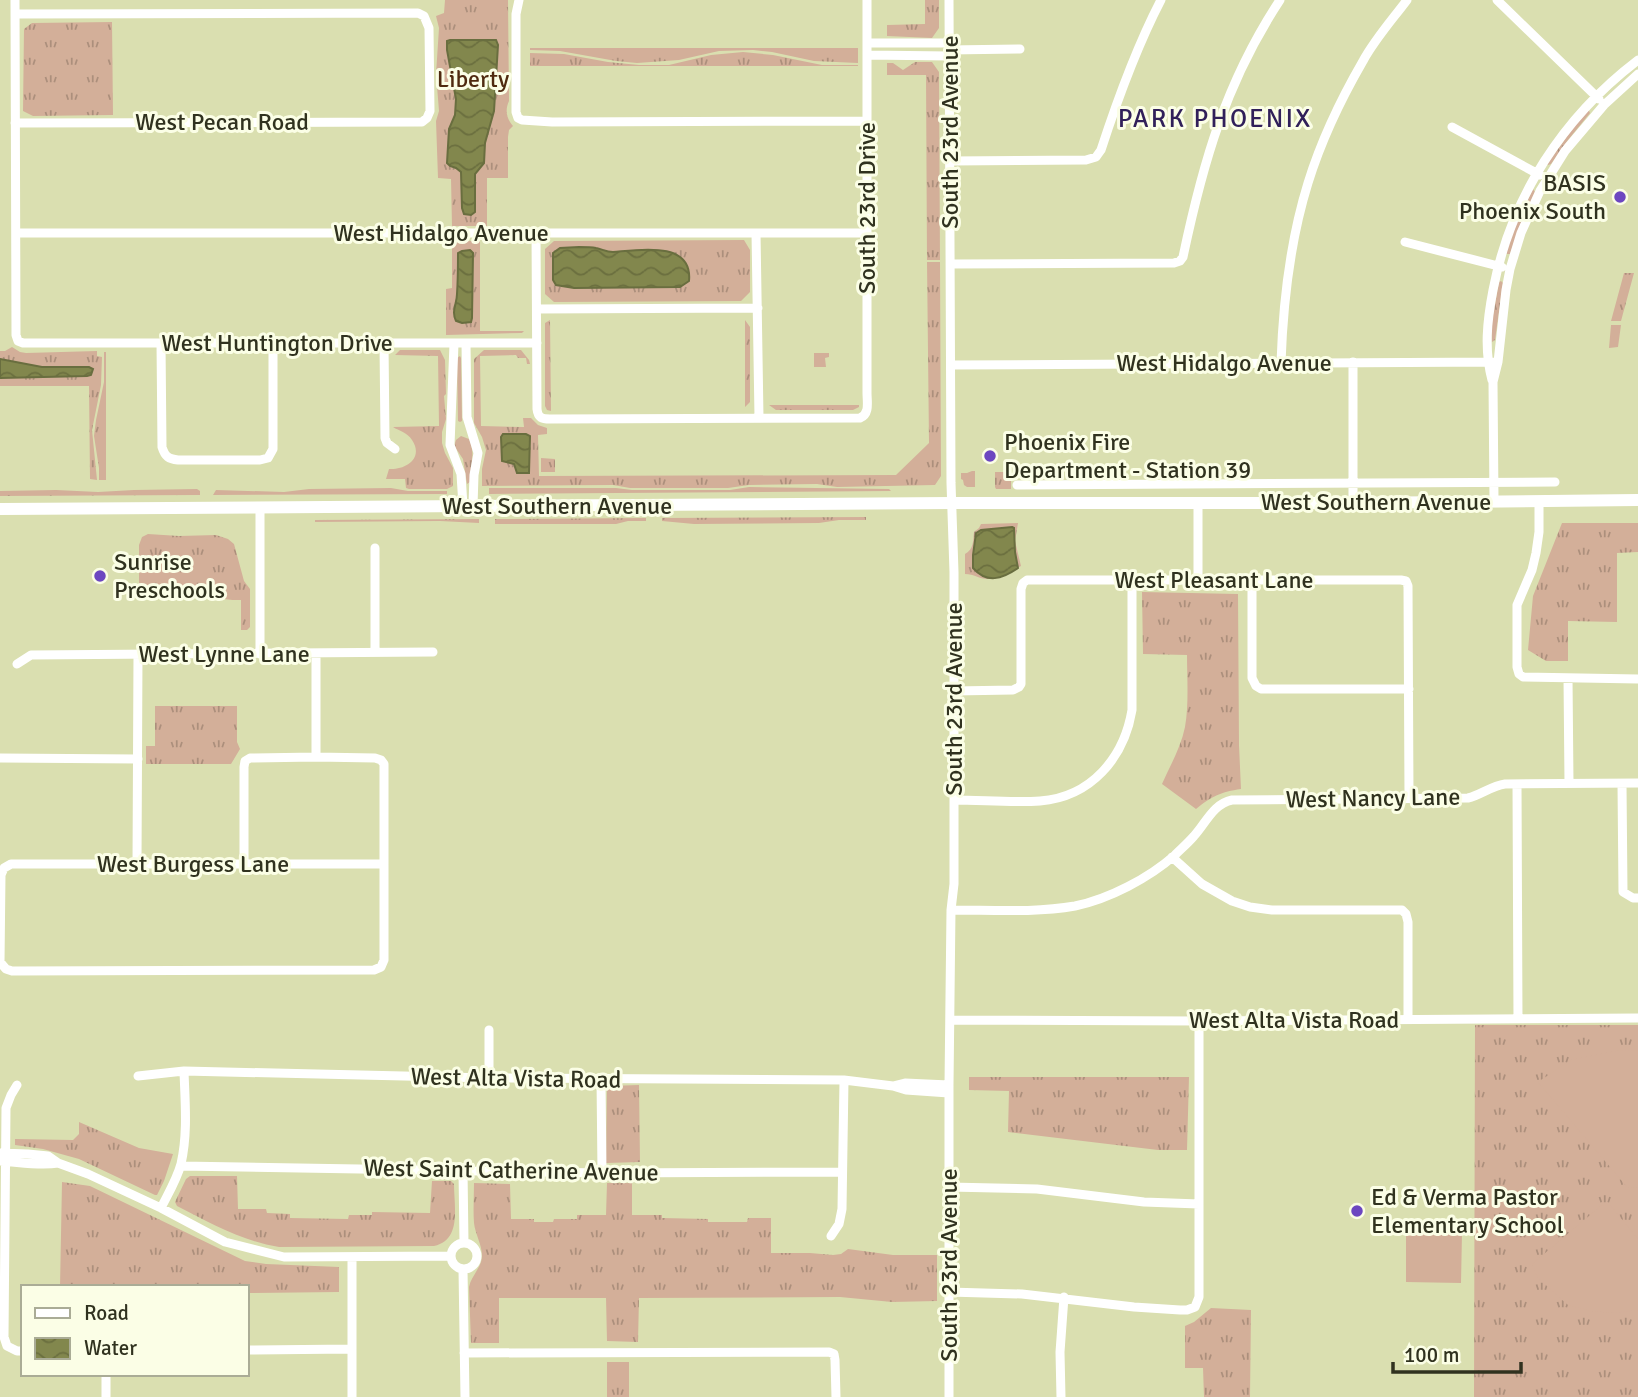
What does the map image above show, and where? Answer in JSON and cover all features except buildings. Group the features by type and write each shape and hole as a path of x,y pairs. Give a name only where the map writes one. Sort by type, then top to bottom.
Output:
{"main road":[{"name":"West Southern Avenue","path":"0,509 1638,500"}],"street":[{"path":"15,0 16,233"},
{"path":"519,0 516,14 518,118 552,122 867,121"},
{"name":"South 23rd Drive","path":"759,417 860,418 866,415 867,0"},
{"name":"South 23rd Avenue","path":"948,0 954,691 954,884 951,910 949,1089 949,1397"},
{"path":"950,161 1086,160 1096,157 1101,150 1143,34 1161,0"},
{"path":"951,264 1180,261 1203,168 1219,119 1242,65 1280,0"},
{"path":"1281,363 1287,278 1308,183 1323,144 1364,59 1407,0"},
{"path":"1497,0 1604,105"},
{"name":"West Pecan Road","path":"15,14 412,13 424,16 429,28 430,111 422,122 15,123"},
{"path":"867,43 949,50"},
{"path":"867,55 1020,49"},
{"path":"1493,362 1486,342 1488,320 1498,266 1514,218 1554,145 1595,96 1638,60"},
{"path":"1493,501 1493,362 1510,269 1530,212 1565,150 1604,105 1638,74"},
{"path":"1452,127 1547,179"},
{"path":"537,232 537,409 539,416 549,419 759,417 756,233"},
{"name":"West Hidalgo Avenue","path":"16,233 867,233"},
{"name":"West Huntington Drive","path":"16,233 16,335 18,341 23,343 537,343"},
{"path":"1405,242 1510,269"},
{"path":"537,309 758,308"},
{"path":"161,343 162,447 169,459 260,460 268,458 273,446 273,343"},
{"path":"384,343 385,438 388,445 395,449"},
{"path":"454,344 450,445 461,474 468,506"},
{"path":"466,344 467,417 478,453 468,506"},
{"path":"1353,362 1353,503"},
{"name":"West Hidalgo Avenue","path":"951,365 1493,362"},
{"name":"West Southern Avenue","path":"1017,485 1555,482"},
{"path":"1114,485 1114,503"},
{"path":"1539,501 1536,553 1517,605 1519,674 1522,677 1638,679"},
{"path":"1198,503 1198,580"},
{"path":"261,507 261,653"},
{"path":"375,548 375,652"},
{"name":"West Pleasant Lane","path":"954,691 1018,689 1021,684 1021,589 1023,583 1031,580 1406,581 1409,689"},
{"path":"1252,580 1254,682 1261,689 1409,689 1409,799"},
{"path":"954,800 1040,801 1060,797 1088,784 1101,774 1122,745 1132,710 1132,581"},
{"name":"West Lynne Lane","path":"17,664 31,655 433,652"},
{"path":"316,653 316,757"},
{"path":"137,864 138,654"},
{"path":"1568,678 1569,783"},
{"path":"244,863 245,761 250,758 316,757 375,758 384,764 384,864"},
{"path":"0,758 138,759"},
{"path":"1622,783 1623,892 1638,898"},
{"name":"West Nancy Lane","path":"1172,857 1194,836 1217,806 1228,801 1468,798 1496,786 1517,784 1638,783"},
{"path":"1517,784 1518,1018"},
{"path":"951,910 1076,906 1096,901 1139,880 1172,857 1202,884 1232,901 1250,907 1272,910 1402,910 1408,922 1408,1019"},
{"name":"West Burgess Lane","path":"11,864 137,864 384,864 384,960 381,967 374,970 5,969 0,962 1,875 4,869 11,864"},
{"name":"West Alta Vista Road","path":"951,1020 1638,1018"},
{"path":"949,1292 1064,1297 1133,1307 1186,1310 1195,1307 1199,1297 1199,1021"},
{"path":"489,1030 489,1078"},
{"path":"161,1208 181,1166 185,1136 184,1071"},
{"name":"West Alta Vista Road","path":"138,1076 184,1071 489,1078 844,1080 893,1086 905,1083 949,1089"},
{"path":"601,1079 602,1173"},
{"path":"831,1236 841,1215 844,1080"},
{"path":"17,1085 6,1108 3,1157 4,1337 7,1346 21,1351"},
{"path":"3,1157 28,1154 48,1156 58,1163 161,1208 225,1242 260,1252 284,1257 451,1256"},
{"name":"West Saint Catherine Avenue","path":"181,1166 602,1173 842,1172"},
{"path":"463,1170 464,1243"},
{"path":"949,1188 1037,1189 1144,1202 1199,1204"},
{"path":"464,1243 473,1247 477,1256 474,1265 463,1269 456,1265 451,1256 455,1247 464,1243"},
{"path":"352,1257 352,1397"},
{"path":"463,1269 465,1397"},
{"path":"1061,1397 1060,1352 1064,1297"},
{"path":"248,1350 352,1349"},
{"path":"464,1353 829,1352 834,1354 836,1397"},
{"path":"106,1376 106,1397"}],"green space":[{"name":"Liberty","path":"445,0 508,0 507,111 513,126 508,137 508,178 487,178 487,226 452,226 451,179 438,178 436,121 439,111 436,74 439,28 436,16 444,13"},
{"path":"925,0 939,0 939,28 932,38 887,36 887,25 925,24"},
{"path":"112,22 113,115 33,116 23,111 24,29 32,23"},
{"path":"530,48 858,48 858,63 814,61 753,50 719,51 679,60 637,63"},
{"path":"743,52 822,65 858,66 530,66 530,53 564,54 639,65 669,65 711,55"},
{"path":"915,62 932,62 939,72 940,260 927,260 926,75 887,75 887,63 893,63 903,70"},
{"path":"1586,110 1590,113 1548,165 1547,164"},
{"path":"1533,189 1535,192 1510,254 1507,254 1511,235"},
{"path":"744,240 750,250 750,292 741,301 554,302 545,294 545,249 554,241"},
{"path":"452,241 480,241 480,331 524,331 522,333 446,335 446,289 452,288"},
{"path":"927,262 940,262 941,476 935,485 837,487 817,484 728,488 482,486 486,450 474,423 474,359 484,350 521,350 529,360 530,364 527,364 526,358 518,358 516,355 480,356 481,426 524,427 523,418 531,418 538,425 547,428 547,434 538,435 539,476 896,475 929,443"},
{"path":"1624,273 1634,273 1621,321 1611,321"},
{"path":"1501,281 1503,283 1495,340 1492,342 1491,326"},
{"path":"550,320 551,411 545,406 545,323"},
{"path":"745,320 750,327 750,402 745,407"},
{"path":"1611,325 1621,325 1618,347 1609,348"},
{"path":"12,347 26,353 97,351 97,356 102,357 101,385 92,430 97,480 90,479 89,386 0,386 0,351"},
{"path":"400,350 440,350 445,360 446,419 442,443 453,468 453,486 447,489 409,489 406,488 405,479 386,479 389,469 407,465 416,452 410,437 393,427 439,426 438,356 395,355"},
{"path":"104,352 106,480 99,480 94,436 104,382"},
{"path":"814,353 829,353 829,357 825,358 826,367 814,367"},
{"path":"460,356 462,421 460,422 457,358"},
{"path":"769,405 859,407 853,410 776,410"},
{"path":"461,436 469,439 472,450 470,482 467,484 463,459 455,447 456,440"},
{"path":"541,458 555,459 555,472 541,472"},
{"path":"975,471 975,487 967,487 961,479 961,473"},
{"path":"995,472 1011,472 1011,489 996,489"},
{"path":"749,487 891,491 489,494 489,488 730,490"},
{"path":"391,488 447,491 447,494 213,495 216,490 284,492"},
{"path":"197,489 200,495 0,496 0,491"},
{"path":"866,517 866,520 819,523 694,524 662,521 662,518"},
{"path":"646,518 646,521 616,524 495,524 495,519"},
{"path":"479,519 479,523 315,522 315,520"},
{"path":"1018,523 1015,541 1021,566 992,579 965,574 965,554 972,547 974,532 981,524"},
{"path":"1562,523 1638,523 1638,552 1617,553 1617,622 1568,621 1568,661 1546,661 1528,650 1533,596"},
{"path":"148,534 216,535 234,544 244,581 250,589 250,627 241,630 241,600 224,599 200,587 152,591 139,588 139,545 142,537"},
{"path":"1142,592 1238,594 1241,789 1217,795 1196,809 1162,784 1185,727 1187,655 1143,654"},
{"path":"155,706 237,706 237,742 240,749 231,764 146,764 146,746 155,746"},
{"path":"1475,1025 1638,1025 1638,1397 1474,1397"},
{"path":"1638,1050 1638,1188 1627,1187 1538,1082 1571,1060 1616,1051"},
{"path":"969,1077 1189,1077 1187,1150 1158,1150 1008,1132 1009,1091 969,1090"},
{"path":"639,1085 640,1162 606,1163 607,1089 609,1086"},
{"path":"79,1122 139,1148 173,1154 157,1195 79,1159 15,1145 15,1139 73,1140 79,1134"},
{"path":"190,1176 237,1176 238,1209 266,1209 267,1213 290,1214 290,1218 348,1219 349,1215 372,1215 372,1212 430,1213 432,1181 451,1181 454,1184 453,1230 443,1243 434,1246 279,1247 239,1236 177,1206 175,1202"},
{"path":"62,1182 90,1186 245,1261 339,1267 339,1292 248,1293 248,1285 60,1285"},
{"path":"474,1183 510,1184 511,1219 553,1222 554,1219 577,1219 577,1215 606,1215 607,1183 632,1183 632,1215 708,1219 708,1222 747,1222 748,1218 771,1218 771,1253 833,1255 848,1249 893,1255 937,1255 937,1301 892,1302 840,1297 639,1298 638,1342 607,1341 606,1298 499,1298 499,1343 471,1343 469,1287 482,1256 474,1223"},
{"path":"1602,1205 1611,1206 1638,1239 1638,1310 1613,1313 1568,1305 1538,1278 1532,1264"},
{"path":"1406,1233 1462,1233 1461,1283 1406,1282"},
{"path":"1211,1308 1251,1310 1250,1397 1204,1397 1203,1368 1185,1368 1185,1326"},
{"path":"607,1362 629,1362 629,1397 607,1397"}],"water":[{"path":"496,40 498,45 494,111 485,143 484,163 475,174 475,212 471,215 464,214 462,208 461,172 447,163 449,129 455,115 456,99 447,50 447,41"},
{"path":"579,247 611,252 649,249 673,253 682,259 688,268 689,281 680,287 574,288 556,285 553,280 553,253 560,248"},
{"path":"470,250 473,253 472,318 471,322 462,323 456,321 454,314 458,253"},
{"path":"0,359 42,367 93,369 91,375 87,376 0,378"},
{"path":"503,434 530,436 529,473 517,473 514,464 502,461"},
{"path":"1012,527 1018,568 995,578 978,573 973,568 976,533 981,530"}],"place":[{"name":"BASIS Phoenix South","path":"1620,197"},
{"name":"Phoenix Fire Department - Station 39","path":"990,456"},
{"name":"Sunrise Preschools","path":"100,576"},
{"name":"Ed & Verma Pastor Elementary School","path":"1357,1211"}],"district":[{"name":"PARK PHOENIX","path":"1215,118"}]}
